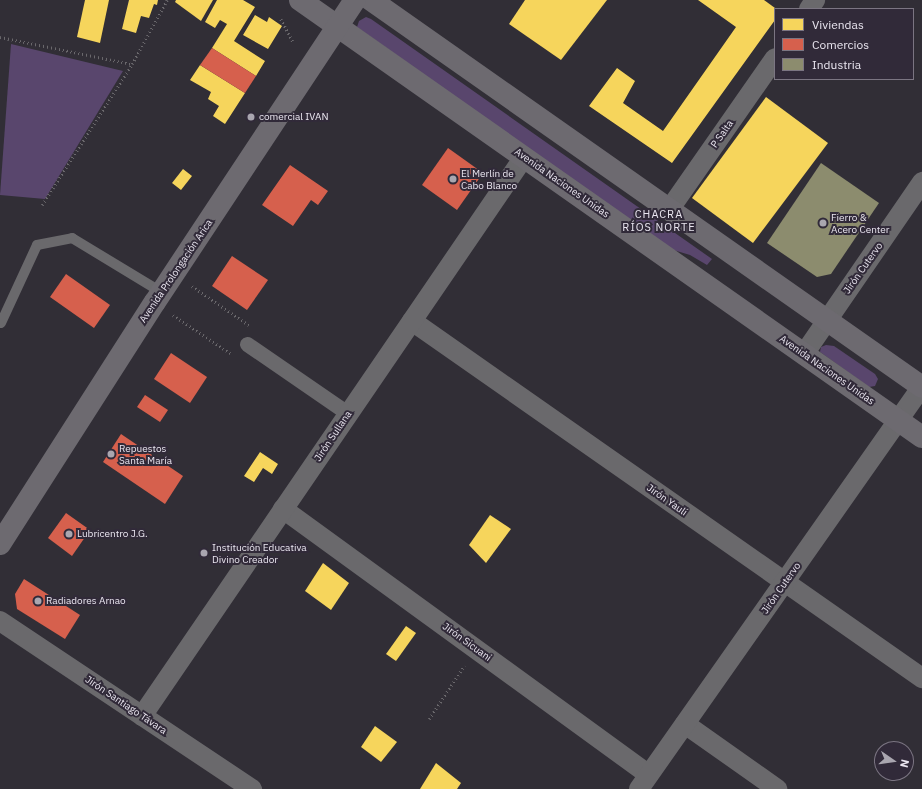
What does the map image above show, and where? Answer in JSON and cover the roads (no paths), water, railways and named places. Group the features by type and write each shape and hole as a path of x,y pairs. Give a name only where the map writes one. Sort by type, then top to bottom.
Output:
{"main road":[{"name":"Avenida Naciones Unidas","path":"300,0 922,437"},
{"name":"Avenida Prolongación Arica","path":"0,544 158,297 339,27 355,0"},
{"path":"371,0 922,387"}],"street":[{"name":"P Salta","path":"670,210 774,59"},
{"name":"Jirón Sullana","path":"142,716 524,157"},
{"name":"Jirón Cutervo","path":"804,354 922,182"},
{"name":"Jirón Yauli","path":"412,321 922,678"},
{"path":"247,344 349,414"},
{"name":"Jirón Cutervo","path":"644,782 922,387"},
{"name":"Jirón Sicuani","path":"283,509 475,648 644,782"},
{"name":"Jirón Santiago Távara","path":"0,621 246,788"},
{"path":"685,724 777,789"}],"lane":[{"path":"1,322 37,245 72,238 158,297"}],"place":[{"name":"comercial IVAN","path":"251,117"},
{"name":"El Merlín de Cabo Blanco","path":"453,179"},
{"name":"Fierro & Acero Center","path":"823,223"},
{"name":"Repuestos Santa María","path":"111,454"},
{"name":"Lubricentro J.G.","path":"69,534"},
{"name":"Institución Educativa Divino Creador","path":"204,553"},
{"name":"Radiadores Arnao","path":"38,601"}],"district":[{"name":"CHACRA RÍOS NORTE","path":"659,221"}]}
